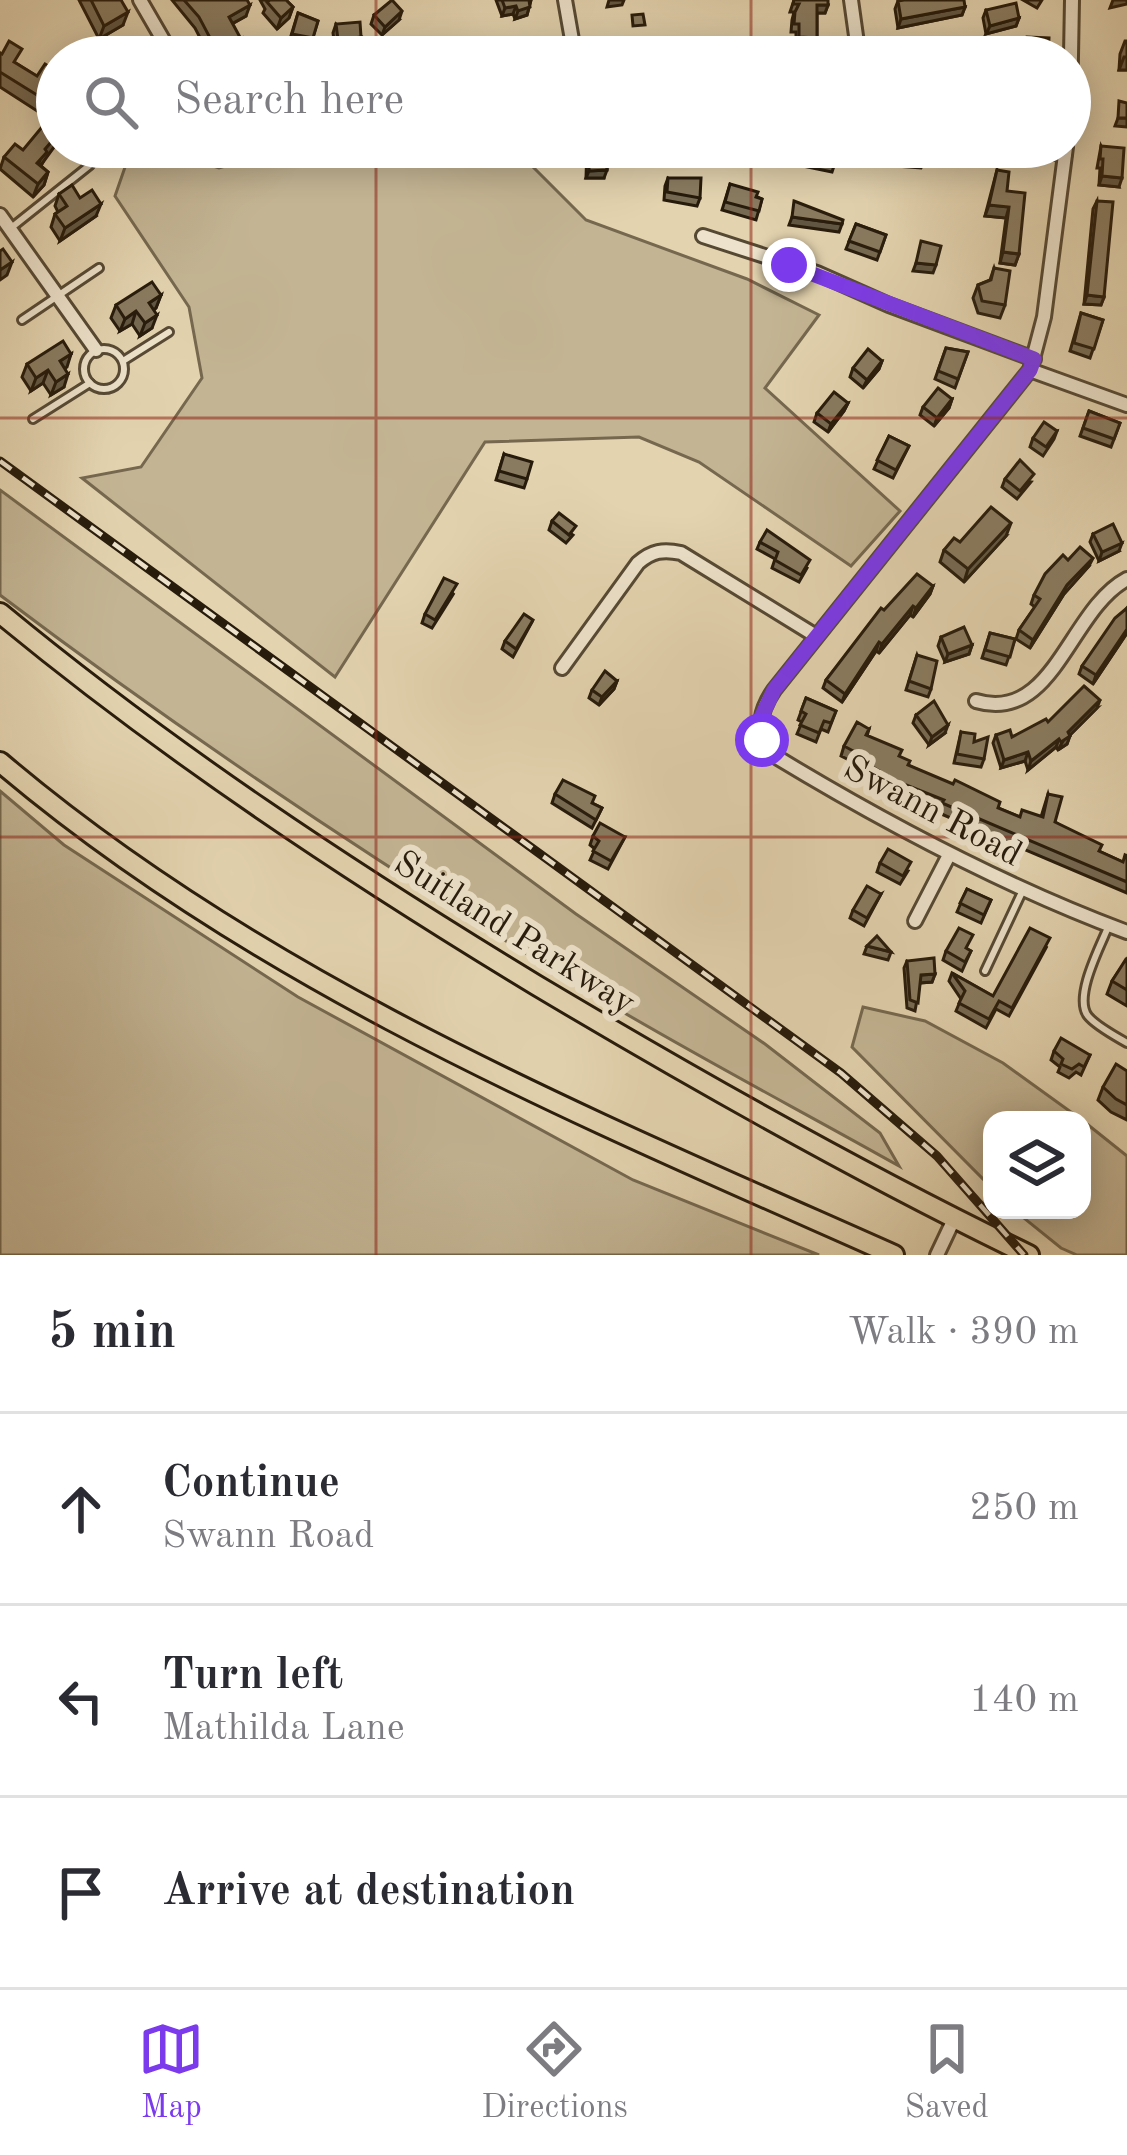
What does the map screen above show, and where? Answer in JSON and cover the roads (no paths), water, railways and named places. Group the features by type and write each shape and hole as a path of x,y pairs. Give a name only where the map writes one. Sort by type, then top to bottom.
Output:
{"highway":[{"name":"Suitland Parkway","path":"0,613 202,768 418,911 670,1064 1029,1255"},
{"path":"0,762 148,877 326,986 591,1116 894,1255"}],"street":[{"path":"140,0 161,36"},
{"path":"565,0 571,36"},
{"path":"851,0 856,36"},
{"path":"1071,36 1072,0"},
{"name":"Swann Road","path":"1064,168 1045,317 1032,364 816,636 765,703 761,718 764,746 800,771 949,855 1127,932"},
{"path":"0,215 95,350"},
{"path":"703,236 818,273 1127,405"},
{"path":"562,668 638,563 661,551 681,553 816,636"},
{"path":"976,700 999,707 1022,700 1063,654 1095,603 1127,579"},
{"path":"915,922 949,855"},
{"path":"937,1255 955,1217"}],"lane":[{"path":"11,228 86,168"},
{"path":"22,320 99,268"},
{"path":"123,361 169,332"},
{"path":"33,419 90,383 114,386 124,374 123,361 115,351 95,350 84,368 90,383"},
{"path":"985,971 1023,890"},
{"path":"1109,925 1086,982 1084,1007 1088,1016 1127,1043"}],"railway":[{"path":"0,461 841,1073 937,1156 1024,1255"}]}
